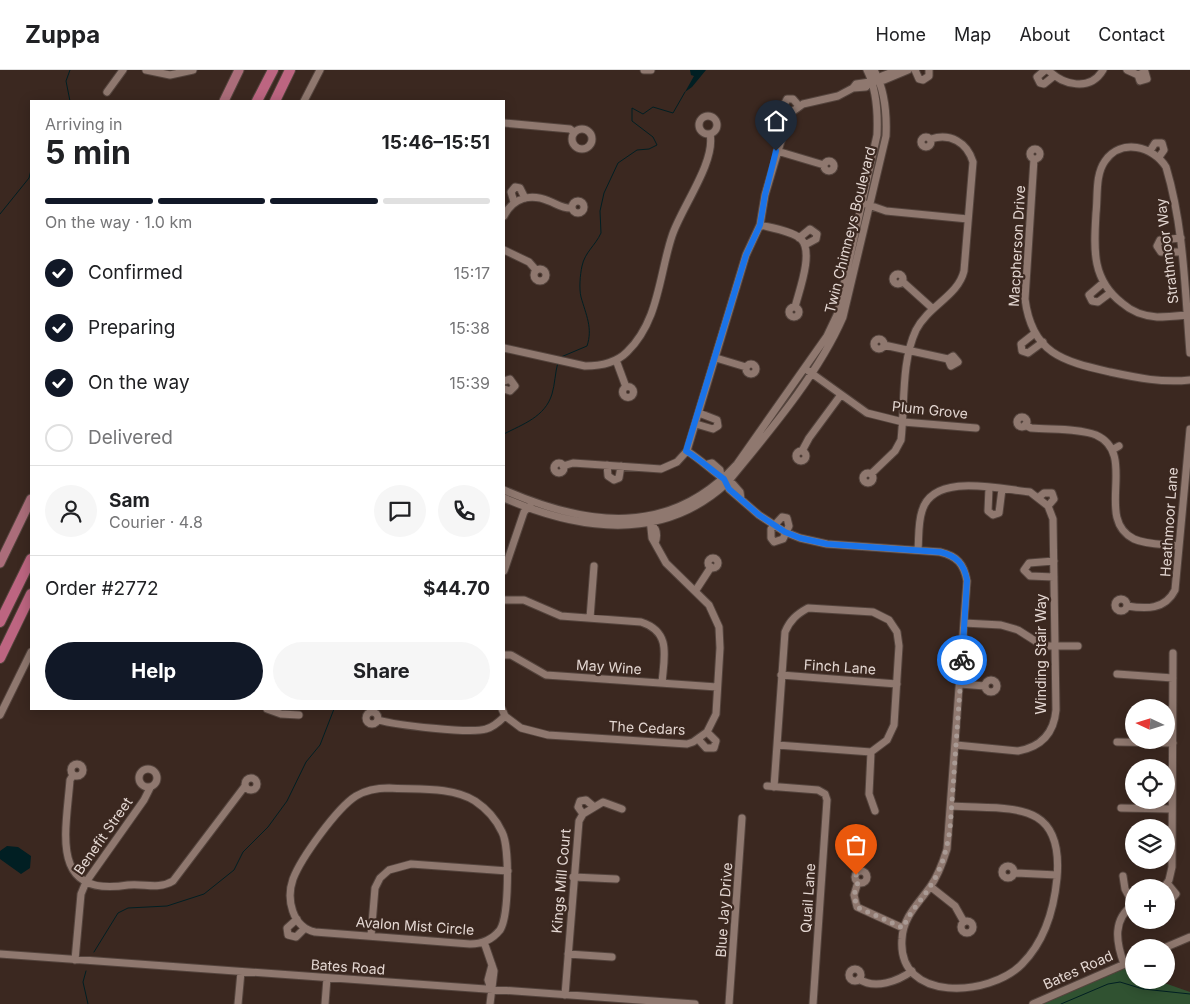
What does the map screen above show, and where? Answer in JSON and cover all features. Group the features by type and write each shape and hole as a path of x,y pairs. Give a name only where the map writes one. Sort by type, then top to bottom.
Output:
{"highway":[{"path":"258,100 273,70"},
{"path":"275,100 290,70"},
{"path":"0,622 30,561"},
{"path":"0,658 30,596"}],"main road":[{"path":"224,100 239,70"},
{"path":"0,563 30,502"}],"street":[{"path":"107,92 123,70"},
{"path":"146,70 170,75 193,70"},
{"path":"305,100 320,70"},
{"path":"644,70 651,70"},
{"name":"Twin Chimneys Boulevard","path":"867,70 876,81"},
{"name":"Twin Chimneys Boulevard","path":"505,498 556,518 586,524 611,526 650,521 705,500 725,481 833,340 843,317 868,204 886,136 885,105 874,70"},
{"path":"563,466 573,463 661,468 677,462 686,451 696,424 746,255 760,225 776,151 789,114 799,106 838,96 853,88 856,84 865,81 876,81 882,76 895,71 899,73 908,70"},
{"path":"915,70 919,79 923,80 928,76 929,70"},
{"path":"1054,76 1044,84 1040,83 1037,77 1046,70 1068,84 1080,84 1091,81 1103,70"},
{"path":"1127,70 1138,75"},
{"path":"789,114 784,105 787,99 793,100 799,106"},
{"path":"505,123 570,129 574,132"},
{"path":"505,348 596,366 616,360 627,353 638,340 659,295 672,236 708,157 712,142 710,134"},
{"path":"871,474 898,446 903,422 910,351 916,329 932,308 960,284 964,271 974,165 971,155 957,140 944,136 931,140"},
{"name":"Strathmoor Way","path":"1150,150 1155,143 1162,143 1164,150 1159,157"},
{"name":"Strathmoor Way","path":"1187,315 1156,317 1139,313 1129,308 1110,293 1103,283 1096,265 1094,247 1099,176 1106,160 1121,149 1141,147 1150,150 1166,166 1181,238 1190,353"},
{"path":"776,151 824,165"},
{"name":"Macpherson Drive","path":"1034,159 1025,299 1028,317 1035,333 1051,352 1070,363 1145,380 1166,382 1190,380"},
{"path":"514,202 511,192 515,187 520,188 525,198"},
{"path":"505,215 514,202 532,197 548,200 566,208 572,208"},
{"path":"868,204 876,204 891,210 914,215 968,219"},
{"path":"760,225 799,238 805,245 806,261 795,307"},
{"path":"799,238 810,229 817,234 816,238 805,245"},
{"path":"1181,238 1160,240 1157,246 1161,252 1182,252"},
{"path":"505,250 529,262 536,270"},
{"path":"902,281 932,308"},
{"path":"1103,283 1089,295 1092,302 1098,302 1110,293"},
{"path":"1035,333 1021,344 1022,351 1028,353 1043,342"},
{"path":"884,345 948,359"},
{"path":"716,358 746,367"},
{"path":"616,360 626,387"},
{"name":"Plum Grove","path":"808,371 840,396 867,413 903,422 976,428"},
{"path":"505,382 510,379 515,386 510,391 505,389"},
{"path":"802,451 809,438 840,396"},
{"path":"696,424 713,429 718,426 717,420 699,413"},
{"path":"1026,425 1031,428 1087,433 1100,438 1112,450 1116,462 1116,512 1122,528 1136,540 1179,546"},
{"name":"Heathmoor Lane","path":"1127,606 1144,608 1160,606 1172,597 1178,583 1179,546 1190,429"},
{"path":"1112,450 1118,446"},
{"path":"686,451 708,464 715,475 725,481 729,489 773,525 786,532 827,544 950,554 960,562 967,580 947,849 939,872 931,886 912,909 903,928 902,953 912,971 922,980 942,988 972,989 1003,979 1022,964 1040,938 1051,911 1057,874 1057,845 1053,834 1040,818 1016,810 951,806"},
{"path":"607,465 608,476 614,480 618,478 621,466"},
{"name":"Winding Stair Way","path":"918,550 922,511 934,492 954,486 1030,492 1039,497 1048,506 1053,519 1055,718 1049,734 1034,748 1018,751 956,745"},
{"path":"989,488 988,511 994,515 999,513 1000,510 1002,489"},
{"name":"Twin Chimneys Boulevard","path":"505,491 529,507"},
{"name":"Winding Stair Way","path":"1039,497 1044,493 1052,493 1054,499 1048,506"},
{"path":"505,568 520,530 524,512 529,507"},
{"path":"782,517 787,518 789,526 786,532 783,539 774,542 770,534 773,525 782,517"},
{"name":"The Cedars","path":"504,712 521,728 548,735 687,744 707,732 716,714 720,648 719,627 709,605 696,590 678,577 666,563 652,538 650,521"},
{"path":"1054,561 1028,563 1024,570 1030,576 1054,577"},
{"path":"590,618 594,566"},
{"path":"696,590 711,567"},
{"path":"505,600 524,600 561,616 641,622 657,630 662,637 665,647 662,683"},
{"path":"808,608 874,612 889,620 897,632 899,646 892,734 881,746 871,752 777,746 781,675 785,632 789,624 800,612 808,608"},
{"path":"964,623 1001,625 1018,630 1040,644 1055,647 1078,646"},
{"path":"1173,653 1173,699"},
{"path":"0,715 30,654"},
{"name":"May Wine","path":"505,655 511,655 546,675 718,687"},
{"path":"1117,674 1173,678"},
{"name":"Finch Lane","path":"781,675 897,684"},
{"path":"960,684 985,686"},
{"path":"271,710 281,714 299,715"},
{"path":"378,720 395,725 476,730 490,728 504,712"},
{"path":"698,739 706,748 714,748 716,741 707,732"},
{"path":"1117,742 1125,742"},
{"name":"Quail Lane","path":"777,746 770,786 818,790 825,794 827,800 813,1004"},
{"path":"871,752 869,794 875,811"},
{"path":"73,774 70,780 65,850 69,863 86,882 115,888 128,885 154,886 173,881 246,786"},
{"name":"Benefit Street","path":"75,960 81,894 86,882 144,800 150,788"},
{"name":"Avalon Mist Circle","path":"388,788 448,792 473,800 490,813 503,833 508,850 508,872 502,924 496,934 484,942 470,944 316,932 305,928 296,936 288,935 287,928 297,920 291,901 292,885 303,860 344,806 356,796 372,789 388,788"},
{"path":"583,814 578,807 580,801 586,800 594,806 603,802 622,809"},
{"name":"Kings Mill Court","path":"565,995 576,831 583,814 594,806"},
{"path":"1121,808 1125,808"},
{"path":"1167,879 1172,867 1171,809"},
{"name":"Blue Jay Drive","path":"729,1004 742,818"},
{"path":"371,936 375,888 380,878 389,870 410,864 508,872"},
{"path":"1014,873 1057,874"},
{"path":"1123,876 1125,885"},
{"path":"573,877 616,879"},
{"path":"858,882 854,895 857,907 903,928"},
{"path":"931,886 955,906 964,922"},
{"path":"1124,964 1117,945 1117,929 1125,912"},
{"path":"297,920 305,928"},
{"path":"1175,943 1190,937"},
{"path":"484,942 490,954 494,980 490,1004"},
{"name":"Bates Road","path":"0,954 695,1004"},
{"path":"568,954 612,957"},
{"name":"Bates Road","path":"1033,1004 1124,964"},
{"path":"859,979 864,982 889,983 901,979 912,971"},
{"path":"238,1004 241,972"},
{"path":"325,1004 327,978"}],"green space":[{"path":"1123,968 1125,969 1125,989 1175,989 1175,987 1190,992 1190,1004 1039,1004"}],"water":[{"path":"690,70 706,70 692,87 685,92 694,76 691,75"},
{"path":"7,846 18,847 31,856 30,868 21,874 0,859 0,851"}],"waterway":[{"path":"70,70 66,81 70,100"},
{"path":"561,357 587,346 589,339 587,316 580,294 581,274 585,257 601,233 600,211 604,193 618,163 637,150 649,149 657,145 653,137 632,121 632,108 643,114 653,107 673,113 685,92"},
{"path":"0,214 29,178 30,174"},
{"path":"505,434 526,423 544,409 552,394 558,362"},
{"path":"94,952 118,913 128,908 167,906 204,894 234,870 243,852 268,827 287,801 306,762 320,745 334,710"},
{"path":"86,971 83,982 88,1004"},
{"path":"1061,1004 1108,984 1120,982 1143,989 1190,994"}],"way so far":[{"path":"856,875 855,878 858,882 854,902 857,907 903,928 912,909 931,886 939,872 947,849 950,829 962,660"}],"route":[{"path":"776,151 760,225 746,255 686,451 708,464 715,475 724,479 729,489 735,495 759,515 789,534 827,544 950,554 960,562 965,570 967,580 962,660"}]}
